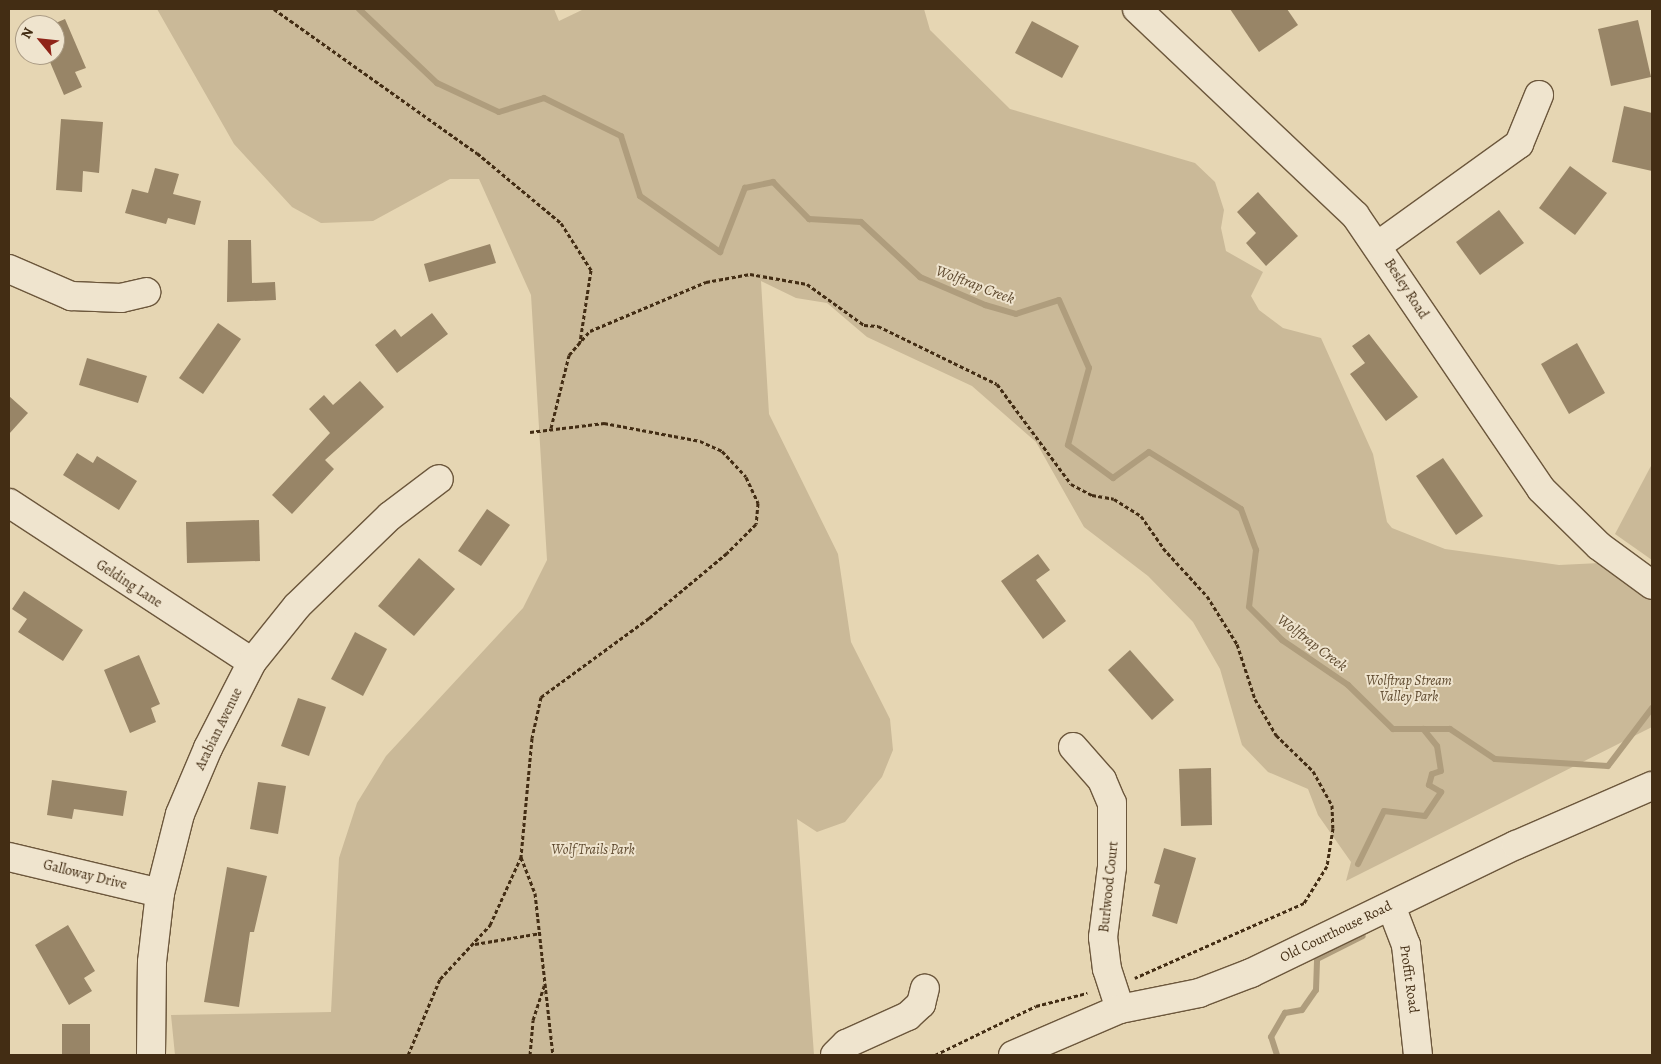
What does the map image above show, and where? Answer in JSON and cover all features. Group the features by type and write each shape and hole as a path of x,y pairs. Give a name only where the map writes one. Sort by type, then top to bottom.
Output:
{"street":[{"name":"Besley Road","path":"1138,9 1325,184 1355,215 1541,489 1599,546 1652,585"},
{"path":"1377,246 1519,144 1539,94"},
{"path":"9,269 71,296 121,298 146,292"},
{"name":"Arabian Avenue","path":"151,1055 152,962 160,893 180,814 208,748 252,662 304,599 390,516 439,479"},
{"name":"Gelding Lane","path":"9,503 252,662"},
{"name":"Burlwood Court","path":"1073,747 1102,780 1112,803 1112,867 1103,937 1107,969 1120,1009"},
{"name":"Old Courthouse Road","path":"1013,1055 1120,1009 1199,992 1233,980 1652,786"},
{"name":"Galloway Drive","path":"9,857 160,893"},
{"name":"Proffit Road","path":"1391,906 1406,945 1418,1055"},
{"path":"835,1055 846,1044 908,1016 920,1004 925,988"}],"path":[{"path":"274,9 477,153 562,223 591,270 580,343"},
{"path":"551,428 569,355 590,331 706,282 750,274 807,284 864,325 878,326 997,384 1071,484 1092,495 1114,499 1141,516 1164,548 1207,596 1237,644 1255,699 1276,735 1313,771 1332,805 1333,828 1327,866 1304,904 1135,978"},
{"path":"408,1055 440,980 474,944 502,903 521,857 532,738 541,698 649,618 727,553 756,524 758,503 746,477 722,451 700,440 604,423 530,432"},
{"path":"521,857 535,893 541,933 553,1055"},
{"path":"474,944 541,933"},
{"path":"530,1055 533,1020 546,981"},
{"path":"935,1055 1036,1006 1087,994"}],"green space":[{"path":"157,9 554,9 559,21 584,9 924,9 930,30 1010,109 1195,163 1215,182 1224,210 1221,228 1226,251 1263,272 1251,296 1259,310 1283,328 1321,338 1373,454 1387,522 1392,528 1445,549 1559,565 1600,563 1652,601 1652,727 1346,881 1351,862 1318,815 1308,789 1268,772 1242,745 1220,669 1193,622 1148,576 1084,527 1036,442 972,386 867,337 827,303 796,298 761,281 769,414 838,554 851,642 890,719 893,750 882,777 845,822 817,832 797,819 814,1055 175,1055 171,1015 331,1012 339,858 357,803 386,756 523,608 547,560 531,295 479,179 450,179 373,221 321,223 292,207 234,144"},
{"path":"1652,464 1652,560 1615,534"}],"building":[{"path":"1230,9 1287,9 1298,25 1259,52"},
{"path":"65,19 86,68 75,72 82,87 64,95 51,65 65,65"},
{"path":"1638,20 1651,77 1611,86 1598,29"},
{"path":"1032,21 1079,46 1062,78 1015,53"},
{"path":"1624,106 1652,113 1652,171 1612,162"},
{"path":"61,119 103,122 99,173 83,171 82,192 56,190"},
{"path":"1570,166 1607,193 1575,235 1539,208"},
{"path":"155,168 179,174 173,194 201,201 195,225 168,218 166,224 125,213 132,189 148,193"},
{"path":"1258,192 1298,236 1266,266 1246,243 1256,233 1237,212"},
{"path":"1499,210 1524,243 1480,275 1456,242"},
{"path":"228,240 251,240 252,283 275,282 276,300 227,302"},
{"path":"490,244 496,263 429,282 424,264"},
{"path":"432,313 448,334 397,373 375,345 395,329 401,337"},
{"path":"218,323 241,339 203,394 179,378"},
{"path":"1369,334 1418,397 1386,421 1350,374 1365,363 1352,346"},
{"path":"1577,343 1605,393 1569,414 1541,364"},
{"path":"87,358 147,376 138,403 79,385"},
{"path":"360,381 384,407 325,460 334,469 292,514 272,495 330,433 309,409 324,395 333,405"},
{"path":"9,396 28,413 9,434"},
{"path":"77,453 93,463 97,456 137,481 119,510 63,475"},
{"path":"1443,458 1483,516 1456,535 1416,476"},
{"path":"487,509 510,525 481,566 458,551"},
{"path":"259,520 260,561 187,563 186,522"},
{"path":"1038,554 1050,570 1036,580 1066,621 1043,639 1001,581"},
{"path":"419,558 455,589 414,636 378,606"},
{"path":"24,591 83,630 63,661 18,632 27,619 12,609"},
{"path":"355,632 387,649 363,696 331,679"},
{"path":"1130,650 1174,700 1152,720 1108,670"},
{"path":"139,655 160,704 151,708 156,722 130,733 104,670"},
{"path":"298,698 326,707 309,756 281,746"},
{"path":"1211,768 1212,825 1181,826 1179,769"},
{"path":"52,780 127,791 123,816 74,809 72,819 47,815"},
{"path":"258,782 286,786 278,834 250,829"},
{"path":"1164,848 1196,858 1177,924 1152,916 1160,885 1154,883"},
{"path":"227,867 267,876 254,932 250,932 239,1007 204,1002"},
{"path":"68,925 95,971 84,978 92,991 69,1005 35,945"},
{"path":"62,1024 90,1024 90,1055 62,1055"}],"waterway":[{"name":"Wolftrap Creek","path":"359,9 437,83 499,112 544,98 621,136 640,196 720,252 745,188 773,182 809,219 861,222 920,277 985,305 1016,314 1059,300 1089,368 1068,445 1113,478 1149,452 1241,509 1256,550 1249,607 1282,640 1348,685 1393,729 1450,729 1495,759 1608,766 1652,708"},
{"path":"1358,864 1384,811 1425,816 1441,792 1429,785 1432,774 1441,771 1437,746 1423,729"},
{"path":"1277,1055 1271,1037 1285,1013 1302,1010 1316,990 1317,959 1363,936"}],"park label":[{"name":"Wolftrap Stream Valley Park","path":"1409,690"},
{"name":"Wolf Trails Park","path":"593,850"}]}
